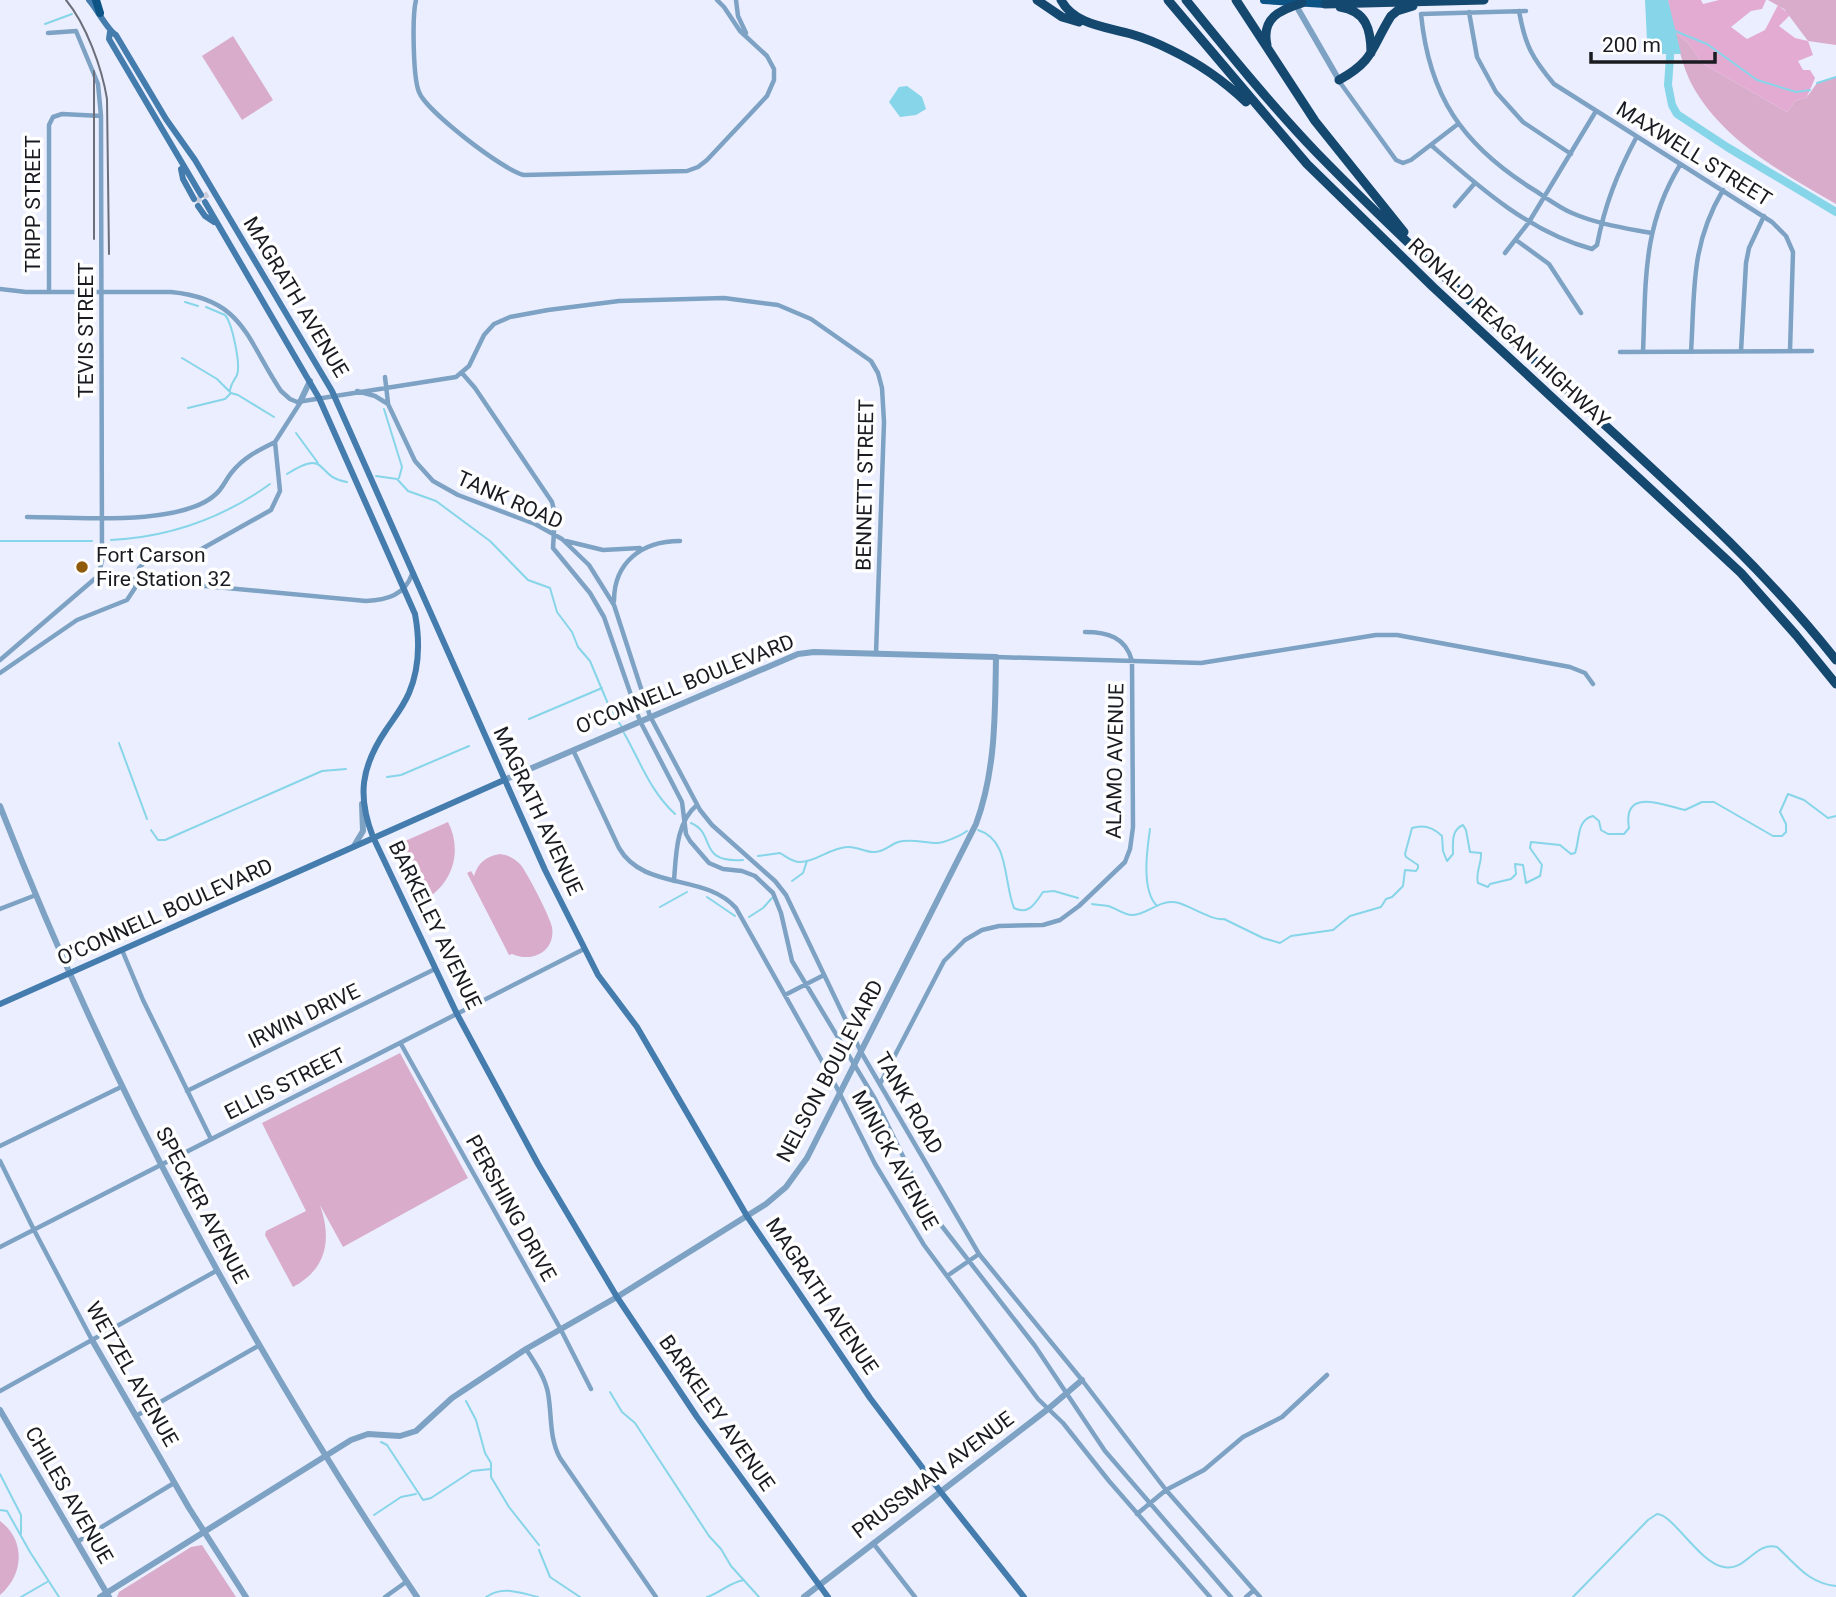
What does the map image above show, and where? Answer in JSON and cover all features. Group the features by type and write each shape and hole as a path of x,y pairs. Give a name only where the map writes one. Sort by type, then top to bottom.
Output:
{"highway":[{"path":"96,0 100,13"},
{"path":"1037,0 1062,17 1154,42 1193,61 1238,94 1286,141"},
{"path":"1061,0 1073,14 1095,24"},
{"name":"RONALD REAGAN HIGHWAY","path":"1168,0 1286,141 1396,252 1741,573 1836,684"},
{"name":"RONALD REAGAN HIGHWAY","path":"1186,0 1315,150 1420,253 1723,534 1796,611 1836,660"},
{"path":"1236,0 1315,121 1420,253"},
{"path":"1264,0 1325,4 1484,0"},
{"path":"1339,80 1358,70 1371,55 1386,24 1397,11 1443,1"},
{"path":"1268,50 1265,37 1269,20 1297,2"},
{"path":"1325,4 1354,10 1363,18 1370,31 1371,55"}],"main road":[{"name":"MAGRATH AVENUE","path":"89,0 110,32 116,34 166,119 195,160 334,395 504,780 584,949 609,993 637,1027 747,1216 870,1398 1024,1597"},
{"name":"BARKELEY AVENUE","path":"110,32 109,39 179,158 201,200 205,216 217,224"},
{"name":"BARKELEY AVENUE","path":"179,158 183,179 215,214 217,224 319,398 405,589 417,628 418,662 406,699 370,759 364,778 365,813 373,837 457,1014 538,1164 617,1297 697,1417 828,1597"},
{"name":"O'CONNELL BOULEVARD","path":"0,1004 504,780"}],"street":[{"path":"416,0 416,81 423,100 506,169 524,175 682,172 698,167 767,96 773,86 775,74 772,64 740,23 736,0"},
{"path":"717,0 740,31 751,40"},
{"path":"1297,2 1339,80 1395,160 1403,163 1411,160 1458,124"},
{"name":"MAXWELL STREET","path":"1469,12 1522,11 1524,39 1537,64 1554,84 1763,216 1786,236 1793,252 1790,351"},
{"path":"1571,154 1523,122 1496,92 1477,57 1469,12 1421,14 1424,46 1433,76 1458,124 1500,168 1572,213 1651,233"},
{"name":"TEVIS STREET","path":"48,33 76,31 98,84 101,117 102,292 102,561 98,576"},
{"path":"1505,253 1529,222 1596,111"},
{"name":"TRIPP STREET","path":"49,292 49,125 53,117 62,114 101,117"},
{"path":"1431,145 1475,183 1529,222 1570,243 1592,249 1597,245 1617,174 1636,138"},
{"path":"1643,352 1647,260 1651,233 1662,201 1680,165"},
{"path":"1455,206 1475,183"},
{"path":"1691,352 1699,245 1710,212 1723,190"},
{"path":"1741,351 1746,263 1749,248 1763,216"},
{"path":"1516,240 1549,264 1581,313"},
{"path":"0,289 26,292 179,292 191,295 226,309 239,321 281,391 290,399 300,402 357,391 449,379 462,373 552,502 555,514 552,543 555,554 590,593 604,617 640,720 682,802 686,834 690,841 709,863 755,876 773,893 781,913 792,961 874,1099 923,1198 1035,1346 1105,1451 1231,1597"},
{"name":"BENNETT STREET","path":"462,373 487,330 507,318 594,303 642,299 724,298 778,305 805,316 863,354 878,373 884,397 876,654"},
{"path":"1620,352 1812,351"},
{"name":"TANK ROAD","path":"384,377 388,404 415,461 433,481 451,492 516,516 553,534 589,565 614,605 650,716 696,805 708,820 781,888 861,1052 979,1254 1082,1380 1166,1490 1260,1597"},
{"path":"27,517 143,517 197,506 216,494 231,472 249,455 275,442 310,381"},
{"path":"357,391 372,394 388,404"},
{"path":"0,673 77,620 127,600 133,592 139,568 144,563 198,551 271,510 280,491 275,442"},
{"path":"562,539 603,550 626,550 663,541 680,541"},
{"path":"614,605 615,584 621,568 629,558 645,547"},
{"path":"0,660 98,576 366,601 391,597 405,589 412,573"},
{"name":"ALAMO AVENUE","path":"880,1084 944,961 957,946 972,935 989,928 1043,925 1060,920 1112,876 1129,856 1133,827 1132,661 1127,648 1116,637 1105,633 1085,632"},
{"name":"O'CONNELL BOULEVARD","path":"504,780 798,654 1210,663 1376,635 1397,635 1570,667 1586,673 1593,684"},
{"name":"NELSON BOULEVARD","path":"204,1532 363,1435 373,1433 400,1436 416,1431 452,1398 560,1328 617,1297 747,1216 779,1194 795,1177 855,1065 979,815 989,779 993,750 996,657"},
{"name":"MINICK AVENUE","path":"572,750 626,859 646,873 712,890 731,902 740,913 898,1205 947,1276 1048,1409 1063,1423 1137,1514 1210,1597"},
{"path":"353,846 363,831 363,799"},
{"path":"674,881 677,849 685,819 696,805"},
{"name":"SPECKER AVENUE","path":"0,806 69,973 160,1165 258,1346 325,1457 416,1597"},
{"path":"0,909 36,895"},
{"name":"ELLIS STREET","path":"0,1247 584,949"},
{"path":"122,950 211,1139"},
{"name":"IRWIN DRIVE","path":"187,1091 435,969"},
{"path":"785,995 824,975"},
{"name":"PERSHING DRIVE","path":"401,1044 560,1328 591,1390"},
{"path":"0,1146 121,1087"},
{"name":"WETZEL AVENUE","path":"0,1161 92,1340 135,1417 246,1597"},
{"path":"947,1276 979,1254"},
{"path":"0,1391 216,1271"},
{"path":"135,1417 258,1346"},
{"path":"526,1349 547,1389 556,1452 656,1597"},
{"path":"1137,1514 1166,1490 1204,1470 1243,1437 1282,1417 1327,1375"},
{"name":"PRUSSMAN AVENUE","path":"804,1597 1082,1380"},
{"name":"CHILES AVENUE","path":"0,1410 105,1596"},
{"path":"77,1543 174,1483"},
{"path":"105,1596 204,1532"},
{"path":"873,1543 915,1597"},
{"path":"385,1597 406,1582"},
{"path":"1246,1597 1254,1590"}],"shaded area":[{"path":"1668,0 1701,0 1703,4 1719,0 1766,0 1762,9 1751,11 1731,27 1747,39 1765,30 1778,5 1790,15 1779,26 1795,38 1808,41 1813,55 1798,61 1803,70 1810,70 1815,78 1807,97 1795,101 1787,112 1702,63 1689,44 1674,31"},
{"path":"1768,0 1836,0 1836,45 1808,41 1784,9"},
{"path":"1674,31 1689,44 1702,63 1787,112 1795,101 1807,97 1817,83 1836,77 1836,204 1755,153 1719,122 1691,83"},
{"path":"233,36 273,100 242,120 202,56"},
{"path":"448,822 455,846 451,869 439,889 418,903 393,850 394,846"},
{"path":"500,854 511,857 520,864 552,927 550,943 546,949 534,956 509,955 467,873 471,871 474,876 483,861"},
{"path":"400,1053 468,1178 343,1247 320,1205 326,1230 324,1252 313,1271 293,1287 265,1235 266,1231 306,1211 262,1123"},
{"path":"0,1521 14,1538 19,1558 14,1578 0,1595"},
{"path":"202,1545 236,1597 117,1597 119,1592 191,1547"}],"water":[{"path":"1645,0 1668,0 1681,54 1652,54 1647,41"},
{"path":"907,86 922,97 926,109 916,115 900,117 889,102 899,87"}],"waterway":[{"path":"45,24 72,14"},
{"path":"1675,31 1707,44 1757,80 1796,92 1810,90"},
{"path":"1671,43 1668,85 1672,105 1677,114 1836,212"},
{"path":"1817,83 1836,77"},
{"path":"185,302 198,306"},
{"path":"206,307 225,315 233,335 238,370 230,390"},
{"path":"182,358 217,379 231,393 274,417"},
{"path":"188,408 225,399 231,393"},
{"path":"384,409 402,467 399,478"},
{"path":"296,433 318,463"},
{"path":"287,474 300,466 316,463 330,475 347,482"},
{"path":"376,476 397,479 408,491 436,501 490,541 528,580 550,588 557,612 572,632 578,647 590,661 611,711 622,727"},
{"path":"111,540 154,535 195,524 233,507 270,484"},
{"path":"0,541 92,541"},
{"path":"529,719 602,688"},
{"path":"624,733 652,786 675,814"},
{"path":"119,743 147,819"},
{"path":"387,777 401,775 469,746"},
{"path":"151,830 158,840 165,840 322,771 346,769"},
{"path":"1092,904 1108,906 1133,915 1160,904 1179,903 1280,943 1291,936 1333,930 1350,916 1381,907 1386,899 1403,886 1405,870 1416,871 1418,868 1405,854 1412,828 1420,826 1435,830 1442,836 1447,861 1453,854 1456,830 1463,825 1470,852 1481,853 1478,883 1488,887 1490,884 1511,879 1516,874 1515,864 1523,865 1526,883 1540,876 1542,865 1530,848 1531,842 1560,845 1571,854 1575,853 1581,826 1593,816 1599,821 1601,830 1608,834 1624,834 1629,828 1632,807 1638,803 1657,803 1685,810 1702,802 1714,802 1773,836 1782,836 1786,832 1786,824 1780,812 1788,794 1804,800 1828,818 1836,816"},
{"path":"691,823 699,828 713,853 728,860 743,860"},
{"path":"1150,829 1147,880 1152,899 1157,906"},
{"path":"978,830 988,835 1001,852 1014,908 1028,909 1043,892 1054,891 1078,898"},
{"path":"758,856 780,853 800,862 841,848 851,847 876,852 903,841 940,843 967,831"},
{"path":"792,881 803,873 807,861"},
{"path":"660,907 687,892"},
{"path":"707,897 735,916"},
{"path":"749,917 772,898"},
{"path":"610,1392 622,1412 635,1423 709,1536 759,1597"},
{"path":"466,1401 476,1420 485,1453 491,1463 491,1477 509,1507 539,1545"},
{"path":"381,1442 387,1445 423,1500 431,1498 472,1471 491,1469"},
{"path":"0,1474 21,1515 21,1534"},
{"path":"374,1515 401,1497 416,1494"},
{"path":"0,1510 7,1511 59,1597"},
{"path":"1573,1597 1657,1514 1671,1522 1715,1564 1732,1567 1763,1548 1777,1547 1810,1577 1836,1586"},
{"path":"539,1550 550,1577 580,1597"},
{"path":"707,1597 744,1580"},
{"path":"21,1597 47,1582"},
{"path":"486,1597 499,1591 538,1597"}],"tunnel":[{"path":"204,193 208,200"},
{"path":"197,197 201,204"}],"railway":[{"path":"66,0 92,47 107,99 109,254"},
{"path":"94,71 94,239"}],"place":[{"name":"Fort Carson Fire Station 32","path":"82,567"}]}
